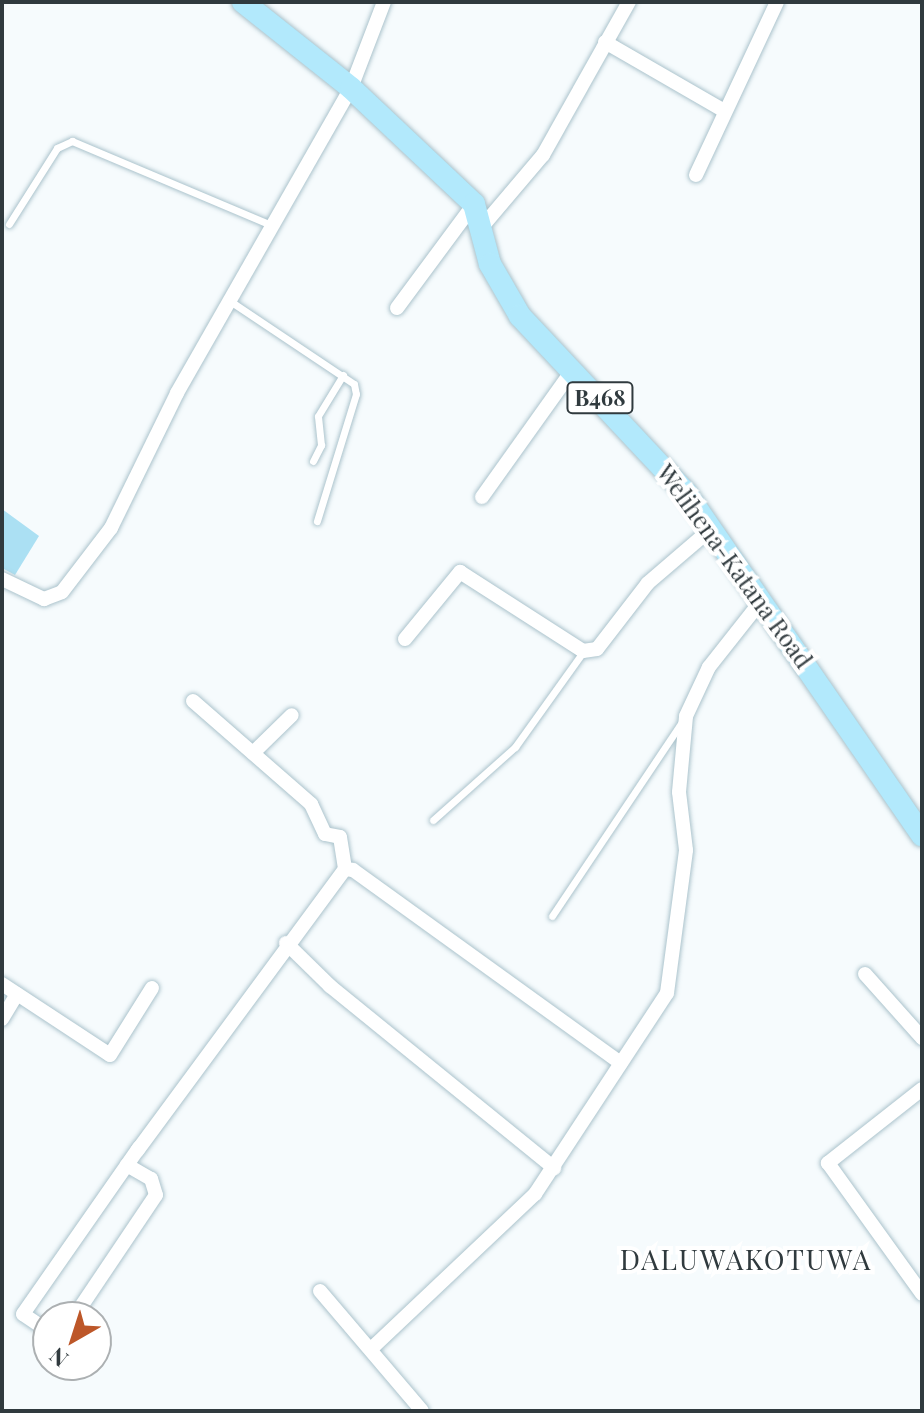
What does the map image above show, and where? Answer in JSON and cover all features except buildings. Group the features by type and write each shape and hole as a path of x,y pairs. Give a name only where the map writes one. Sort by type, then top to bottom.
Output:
{"main road":[{"path":"243,2 351,88 474,204"},
{"name":"Welihena-Katana Road","path":"474,204 490,264 520,316 686,493 922,835"}],"street":[{"path":"2,579 44,599 62,592 111,528 177,393 351,88 384,2"},
{"path":"481,228 543,155 629,2"},
{"path":"696,175 723,110 777,2"},
{"path":"605,42 723,110"},
{"path":"397,308 474,204"},
{"path":"482,497 572,371"},
{"path":"405,639 460,572 583,651 597,649 648,583 711,529"},
{"path":"371,1349 535,1194 667,993 686,850 679,792 686,716 709,667 762,600"},
{"path":"32,1301 286,943 345,869 340,837 325,834 311,804 193,701"},
{"path":"253,753 292,715"},
{"path":"345,869 353,870 621,1063"},
{"path":"286,943 330,986 554,1168"},
{"path":"865,974 922,1038"},
{"path":"2,984 110,1055 152,988"},
{"path":"2,1019 17,994"},
{"path":"922,1089 828,1163 922,1294"},
{"path":"85,1301 156,1195 151,1179 127,1165"},
{"path":"320,1291 422,1411"},
{"path":"32,1301 23,1314 32,1320"}],"lane":[{"path":"9,224 57,148 72,141 273,226"},
{"path":"230,301 354,384 356,394 317,521"},
{"path":"313,461 321,445 318,416 343,375"},
{"path":"433,820 515,747 583,651"},
{"path":"552,916 686,716"}],"shaded area":[{"path":"2,509 39,536 15,575 2,568"}],"district":[{"name":"DALUWAKOTUWA","path":"746,1259"}]}
